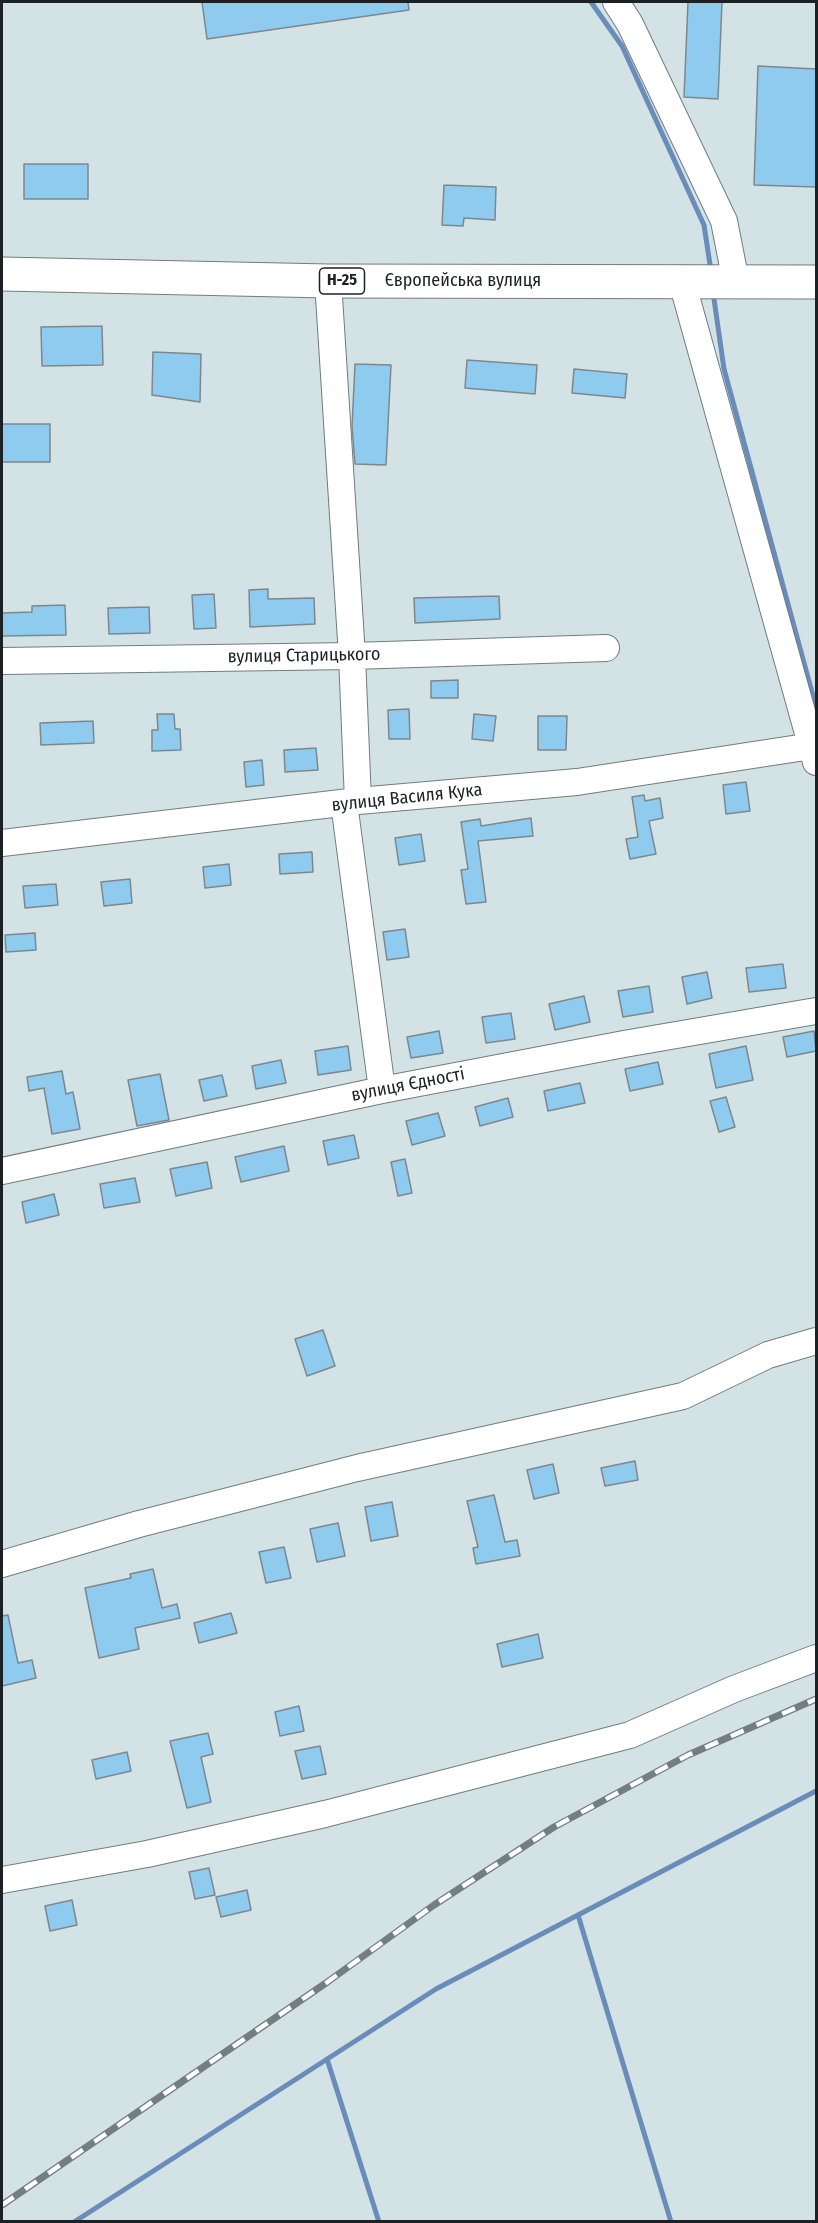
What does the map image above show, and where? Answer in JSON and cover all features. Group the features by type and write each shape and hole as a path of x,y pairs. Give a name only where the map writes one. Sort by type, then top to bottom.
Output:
{"main road":[{"name":"Європейська вулиця","path":"2,274 328,281 816,282"}],"street":[{"path":"616,2 630,24 724,221 709,282 814,754"},
{"path":"328,281 352,656 351,802 382,1090"},
{"name":"вулиця Старицького","path":"2,661 352,656 606,648"},
{"name":"вулиця Василя Кука","path":"2,843 351,802 577,782 814,754"},
{"name":"вулиця Єдності","path":"2,1171 382,1090 624,1044 816,1011"},
{"path":"2,1563 139,1524 357,1468 683,1396 768,1355 816,1341"},
{"path":"2,1880 147,1854 325,1814 630,1735 735,1689 816,1658"}],"building":[{"path":"202,2 408,2 409,10 207,39"},
{"path":"688,2 722,2 718,99 684,97"},
{"path":"758,66 816,69 816,187 754,185"},
{"path":"24,164 88,164 88,199 24,199"},
{"path":"444,185 496,187 495,220 464,218 463,226 442,225"},
{"path":"102,326 103,365 42,366 41,327"},
{"path":"153,352 201,354 200,402 152,395"},
{"path":"467,360 537,365 535,394 465,388"},
{"path":"355,364 391,365 386,465 355,464 352,427"},
{"path":"574,369 627,374 625,398 572,393"},
{"path":"2,424 50,424 50,462 2,462"},
{"path":"268,589 268,599 314,598 315,624 250,627 249,590"},
{"path":"214,594 216,628 194,629 192,595"},
{"path":"499,596 500,619 415,623 414,598"},
{"path":"65,605 66,635 2,636 2,613 32,612 32,606"},
{"path":"149,607 150,633 109,634 108,608"},
{"path":"458,680 458,698 431,698 431,681"},
{"path":"409,709 410,739 389,739 388,710"},
{"path":"157,714 174,714 175,729 180,729 181,750 152,751 152,730 158,730"},
{"path":"474,714 496,716 493,741 472,739"},
{"path":"538,716 567,716 566,750 538,750"},
{"path":"93,721 94,743 41,745 40,723"},
{"path":"316,748 318,770 285,772 284,750"},
{"path":"262,760 264,785 246,787 244,762"},
{"path":"746,782 750,811 726,814 723,785"},
{"path":"644,795 645,801 660,798 663,818 649,821 656,854 630,859 626,839 638,837 632,797"},
{"path":"531,818 533,836 478,841 486,902 466,904 461,870 468,869 461,822 480,819 481,826"},
{"path":"421,834 425,861 399,865 395,838"},
{"path":"312,852 313,872 280,874 279,854"},
{"path":"229,864 231,885 205,888 203,867"},
{"path":"130,879 132,903 104,906 101,882"},
{"path":"56,884 58,905 25,908 23,886"},
{"path":"405,929 409,957 387,960 383,932"},
{"path":"35,933 36,950 6,952 5,935"},
{"path":"783,964 786,988 749,992 746,968"},
{"path":"707,972 712,998 687,1004 682,977"},
{"path":"649,986 653,1012 623,1017 618,991"},
{"path":"584,996 590,1022 555,1030 549,1004"},
{"path":"511,1013 515,1039 486,1043 482,1017"},
{"path":"439,1031 443,1053 411,1058 407,1037"},
{"path":"814,1031 816,1051 787,1057 783,1037"},
{"path":"348,1046 351,1070 318,1075 315,1051"},
{"path":"746,1046 753,1080 716,1088 709,1054"},
{"path":"281,1060 286,1083 256,1089 252,1066"},
{"path":"658,1062 663,1084 630,1091 625,1069"},
{"path":"62,1071 66,1094 73,1092 80,1129 52,1134 44,1088 29,1091 27,1077"},
{"path":"160,1074 169,1120 137,1126 128,1080"},
{"path":"222,1075 227,1096 204,1101 199,1080"},
{"path":"580,1083 585,1103 548,1111 544,1091"},
{"path":"726,1097 735,1127 719,1132 710,1101"},
{"path":"508,1098 513,1117 480,1126 475,1107"},
{"path":"438,1113 445,1136 412,1145 406,1121"},
{"path":"354,1135 359,1158 328,1165 323,1141"},
{"path":"284,1146 289,1171 241,1182 235,1157"},
{"path":"405,1159 412,1193 398,1196 391,1162"},
{"path":"207,1162 212,1188 176,1196 170,1169"},
{"path":"135,1178 140,1202 104,1208 100,1184"},
{"path":"54,1194 59,1215 26,1223 22,1202"},
{"path":"323,1330 335,1366 307,1376 295,1339"},
{"path":"635,1461 638,1480 605,1486 601,1468"},
{"path":"553,1464 559,1493 534,1499 527,1470"},
{"path":"494,1495 505,1542 517,1540 520,1556 476,1564 473,1548 478,1547 467,1501"},
{"path":"392,1502 398,1536 371,1541 365,1507"},
{"path":"338,1523 345,1556 317,1562 310,1529"},
{"path":"284,1547 291,1578 266,1583 259,1552"},
{"path":"153,1569 162,1608 177,1604 180,1618 135,1628 139,1649 99,1658 85,1588 131,1578 130,1574"},
{"path":"231,1613 237,1633 199,1643 194,1623"},
{"path":"8,1615 18,1663 32,1660 36,1678 2,1686 2,1616"},
{"path":"538,1634 543,1658 502,1667 497,1644"},
{"path":"299,1706 304,1731 280,1736 275,1712"},
{"path":"208,1733 213,1754 201,1757 211,1802 187,1808 170,1741"},
{"path":"320,1746 326,1774 302,1779 295,1751"},
{"path":"127,1752 131,1771 96,1779 92,1760"},
{"path":"209,1868 215,1895 195,1899 189,1872"},
{"path":"247,1890 251,1910 221,1917 216,1897"},
{"path":"72,1900 77,1925 50,1931 45,1906"}],"waterway":[{"path":"591,2 622,46 704,225 711,271"},
{"path":"713,292 724,369 816,707"},
{"path":"74,2222 436,1989 816,1791"},
{"path":"578,1915 671,2222"},
{"path":"327,2059 379,2222"}],"railway":[{"path":"2,2205 326,1983 434,1905 554,1827 688,1755 816,1699"}]}
